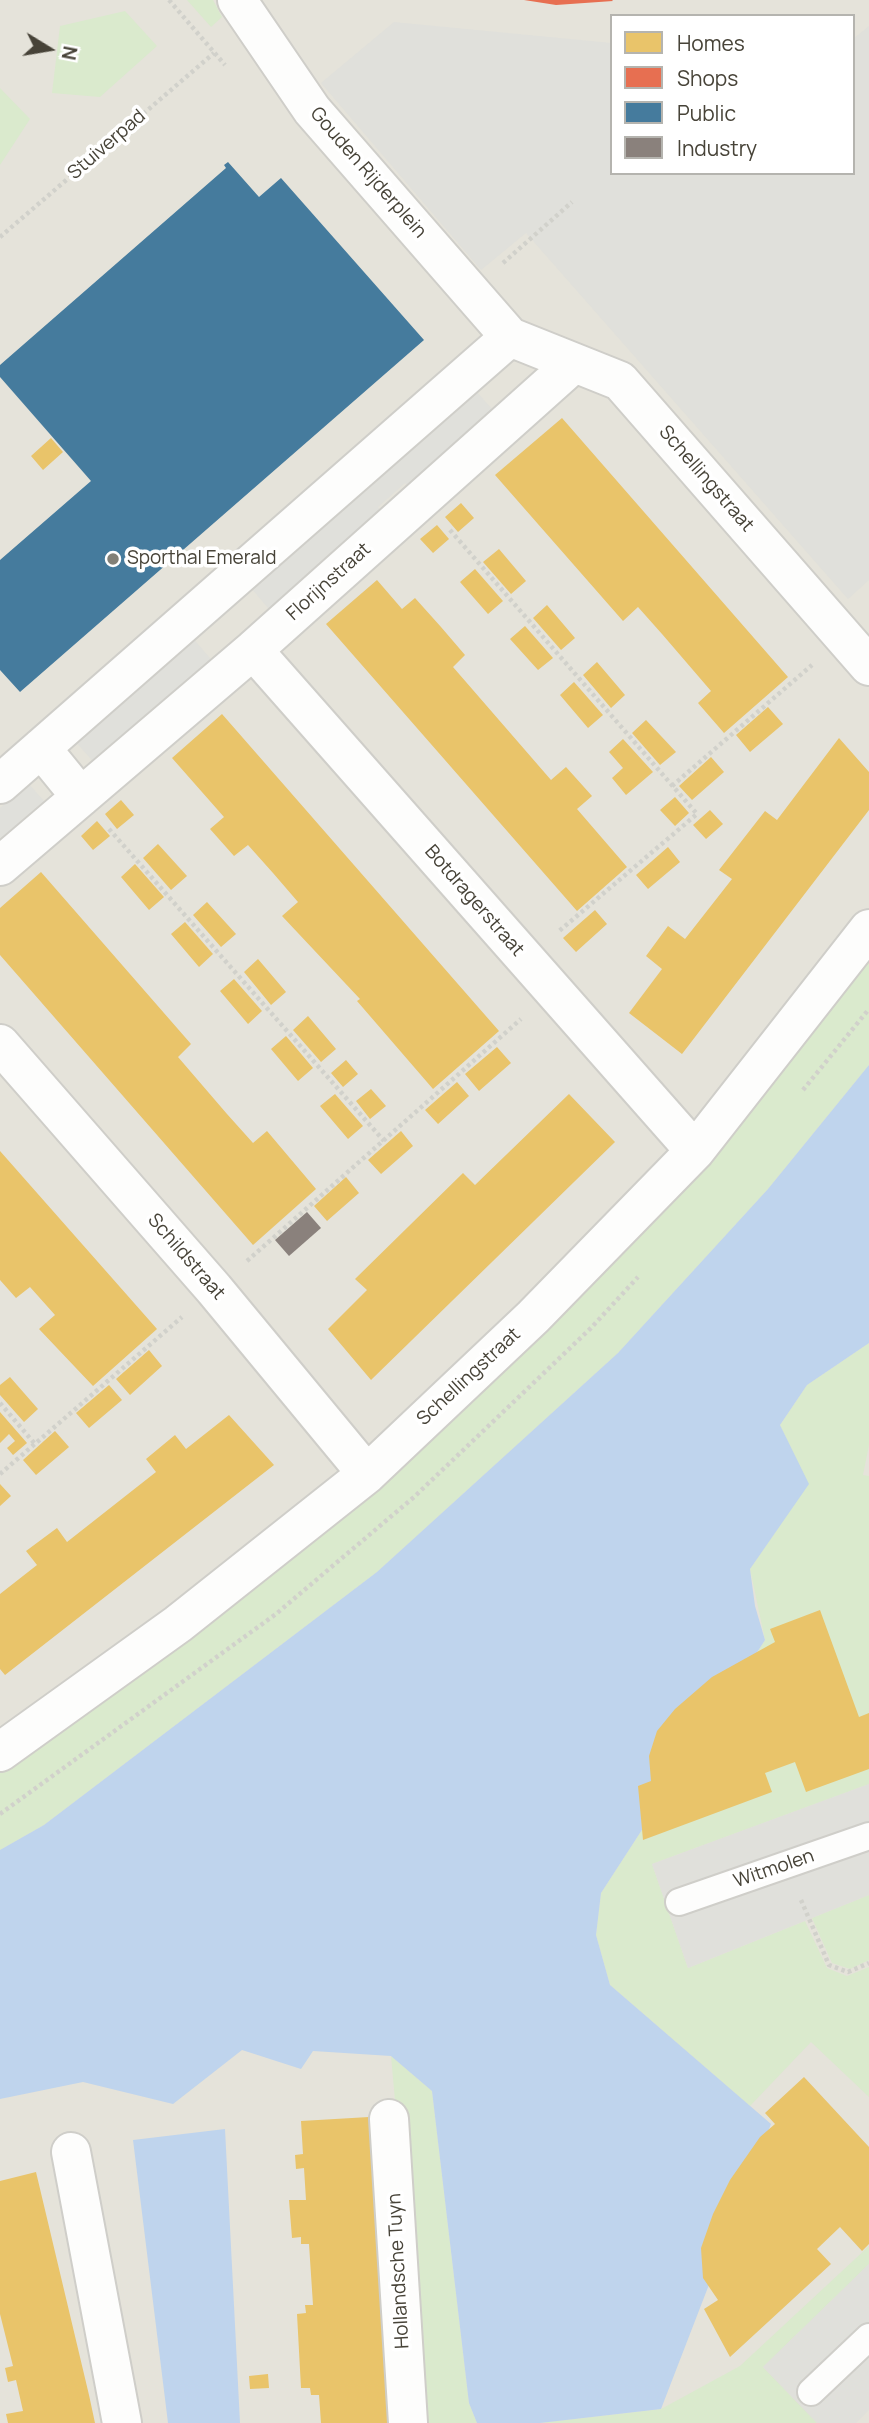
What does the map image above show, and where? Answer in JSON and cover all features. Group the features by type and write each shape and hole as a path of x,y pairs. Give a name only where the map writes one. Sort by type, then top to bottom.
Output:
{"street":[{"name":"Gouden Rijderplein","path":"237,0 312,110 510,337"},
{"name":"Schellingstraat","path":"510,337 620,381 869,666"},
{"path":"0,784 510,337"},
{"name":"Florijnstraat","path":"0,866 253,650 575,363"},
{"name":"Botdragerstraat","path":"253,650 695,1151"},
{"path":"41,748 81,797"},
{"name":"Schellingstraat","path":"3,1746 178,1624 366,1474 533,1317 695,1151 869,929"},
{"name":"Schildstraat","path":"0,1044 215,1289 366,1474"},
{"name":"Hollandsche Tuyn","path":"389,2119 408,2423"},
{"path":"71,2152 122,2423"}],"lane":[{"name":"Witmolen","path":"679,1902 869,1836"},
{"path":"811,2392 869,2337"}],"path":[{"name":"Stuiverpad","path":"0,237 214,52"},
{"path":"471,291 572,202"},
{"path":"423,498 697,814 526,960"},
{"path":"672,786 844,637"},
{"path":"81,797 384,1141"},
{"path":"0,1475 553,991"},
{"path":"0,1404 35,1444"},
{"path":"786,1864 828,1965 848,1972 869,1963"}],"shaded area":[{"path":"0,0 869,0 869,2423 0,2423"},
{"path":"394,22 610,43 610,175 855,175 855,37 869,26 869,580 848,599 526,233 481,270 321,83"},
{"path":"476,391 500,418 414,492 405,483 378,507 387,517 274,615 251,588"},
{"path":"191,636 215,664 98,767 74,740"},
{"path":"28,783 52,810 0,856 0,808"},
{"path":"869,1784 869,1895 688,1968 652,1864"},
{"path":"869,2264 869,2410 856,2423 817,2423 763,2367"}],"green space":[{"path":"187,0 213,0 222,17 211,27"},
{"path":"125,11 157,46 100,97 52,93 60,26"},
{"path":"0,88 30,119 0,165"},
{"path":"869,949 869,1065 768,1189 618,1353 377,1572 44,1825 0,1850 0,1768 259,1583"},
{"path":"869,1343 869,1445 863,1475 869,1476 869,1784 652,1864 688,1968 805,1921 827,1968 847,1976 869,1967 869,2097 811,2042 750,2106 610,1985 596,1935 601,1893 765,1640 750,1569 808,1484 780,1425 807,1385"},
{"path":"869,1895 869,1960 850,1969 832,1963 812,1918"},
{"path":"391,2056 432,2091 469,2403 477,2423 424,2423"},
{"path":"869,2246 869,2264 763,2367 817,2423 540,2423 661,2409 740,2366"}],"water":[{"path":"869,1065 869,1343 807,1385 780,1425 809,1484 750,1569 755,1606 765,1640 601,1893 596,1935 610,1985 771,2124 661,2409 540,2423 477,2423 469,2403 432,2091 391,2056 313,2051 301,2069 242,2050 173,2104 83,2082 0,2099 0,1850 44,1825 377,1572 618,1353 768,1189"},
{"path":"225,2129 240,2423 168,2423 133,2140"}],"building: Homes":[{"path":"562,418 788,677 724,733 698,703 711,691 662,634 638,607 623,621 495,475"},
{"path":"51,438 63,452 43,470 31,456"},
{"path":"461,503 474,518 458,532 445,517"},
{"path":"437,525 449,539 433,553 420,539"},
{"path":"499,549 526,581 511,594 483,562"},
{"path":"475,569 503,601 488,614 460,582"},
{"path":"377,580 402,609 415,598 441,627 465,655 453,667 551,780 566,767 592,796 577,809 627,867 577,911 326,624"},
{"path":"547,605 575,638 561,650 533,618"},
{"path":"525,626 553,658 538,670 510,639"},
{"path":"597,662 625,695 611,708 583,675"},
{"path":"574,682 603,715 588,728 560,695"},
{"path":"768,707 783,724 750,752 736,735"},
{"path":"222,714 499,1031 433,1089 357,1001 360,999 282,916 298,902 248,845 234,856 210,829 224,817 172,758"},
{"path":"646,720 676,752 660,765 632,733"},
{"path":"839,738 869,772 869,810 682,1054 629,1013 662,969 646,956 668,926 685,939 732,879 719,870 765,811 777,820"},
{"path":"623,739 653,772 626,795 612,778 623,768 609,752"},
{"path":"711,757 724,772 692,800 679,786"},
{"path":"675,797 689,813 675,826 660,810"},
{"path":"121,800 134,815 117,829 105,814"},
{"path":"710,810 723,824 706,839 693,825"},
{"path":"97,821 110,836 93,850 81,836"},
{"path":"158,844 187,876 171,890 143,858"},
{"path":"668,847 680,862 648,889 636,875"},
{"path":"135,864 164,897 149,910 121,877"},
{"path":"41,872 191,1044 178,1057 227,1114 253,1143 267,1131 316,1189 253,1245 0,955 0,908"},
{"path":"207,902 236,934 221,947 193,915"},
{"path":"595,910 607,924 576,952 563,938"},
{"path":"185,922 213,954 199,967 171,934"},
{"path":"258,959 286,992 271,1005 244,972"},
{"path":"234,979 262,1011 248,1024 220,991"},
{"path":"308,1016 336,1049 321,1062 293,1030"},
{"path":"286,1036 313,1068 298,1081 271,1049"},
{"path":"497,1047 511,1063 479,1091 465,1074"},
{"path":"346,1060 358,1074 343,1087 331,1073"},
{"path":"457,1082 469,1096 438,1124 425,1110"},
{"path":"371,1089 386,1106 370,1119 356,1101"},
{"path":"335,1094 363,1126 348,1139 320,1106"},
{"path":"569,1094 615,1142 371,1380 328,1329 367,1290 355,1279 463,1173 475,1185"},
{"path":"401,1131 413,1146 381,1174 368,1160"},
{"path":"0,1151 157,1329 93,1386 39,1329 55,1315 30,1287 16,1298 0,1280"},
{"path":"346,1177 359,1193 327,1221 314,1206"},
{"path":"149,1350 162,1366 130,1395 116,1379"},
{"path":"10,1377 38,1409 24,1422 0,1395 0,1385"},
{"path":"109,1385 122,1400 89,1428 76,1413"},
{"path":"0,1412 27,1443 13,1455 7,1448 15,1441 9,1434 0,1443"},
{"path":"229,1415 274,1465 5,1675 0,1669 0,1594 37,1565 26,1551 57,1528 67,1542 156,1472 146,1459 175,1435 186,1449"},
{"path":"55,1431 69,1447 36,1475 23,1460"},
{"path":"0,1484 11,1496 0,1506"},
{"path":"820,1610 859,1717 869,1713 869,1769 806,1792 795,1762 765,1773 772,1792 643,1840 638,1786 651,1781 649,1756 657,1731 675,1709 712,1677 775,1642 770,1629"},
{"path":"804,2077 869,2147 869,2244 862,2251 840,2227 817,2249 831,2264 730,2357 704,2309 718,2300 703,2278 701,2248 713,2214 730,2180 760,2137 775,2124 765,2113"},
{"path":"369,2117 389,2423 321,2423 319,2395 311,2395 310,2388 301,2388 297,2314 306,2313 305,2305 313,2305 309,2244 301,2244 301,2237 292,2238 289,2200 306,2200 304,2168 296,2169 295,2155 303,2154 301,2121"},
{"path":"36,2172 95,2423 8,2423 6,2414 23,2411 16,2380 8,2382 5,2368 13,2366 0,2314 0,2181"},
{"path":"268,2374 269,2388 250,2389 249,2376"}],"building: Shops":[{"path":"524,0 612,0 613,1 556,5"}],"building: Public":[{"path":"228,162 259,197 281,178 424,340 20,692 0,670 0,560 91,481 0,377 0,365 226,168 224,165"}],"building: Industry":[{"path":"307,1212 321,1228 289,1256 275,1240"}],"place":[{"name":"Sporthal Emerald","path":"113,559"}]}
